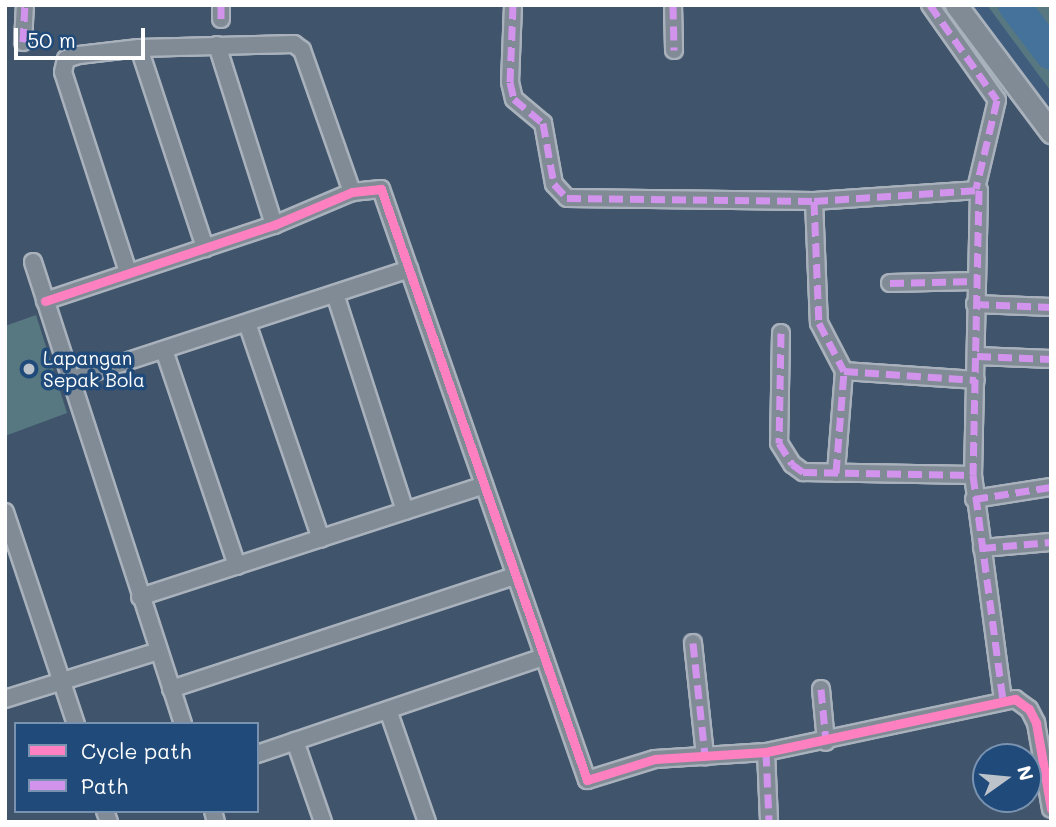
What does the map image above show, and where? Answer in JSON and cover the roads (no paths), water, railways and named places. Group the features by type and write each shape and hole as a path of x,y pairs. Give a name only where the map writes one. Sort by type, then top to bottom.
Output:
{"main road":[{"path":"956,5 1051,132"}],"street":[{"path":"23,42 25,5"},
{"path":"513,5 510,82 514,99 542,124 558,193 567,198 814,201 976,189 982,195 975,304 977,356 973,475 974,499 1003,700"},
{"path":"673,5 674,50"},
{"path":"930,5 988,82 997,100 976,189"},
{"path":"128,272 63,72 66,59 139,48 294,44 302,50 352,191"},
{"path":"217,45 274,225"},
{"path":"139,48 205,248"},
{"path":"45,301 274,225 352,191 381,189 587,780 655,759 766,752 826,742 1015,699 1029,709 1036,723 1051,809"},
{"path":"814,201 820,323 844,371 836,473"},
{"path":"33,262 182,722"},
{"path":"70,380 409,269"},
{"path":"890,283 976,281"},
{"path":"335,294 405,511"},
{"path":"975,304 1051,307"},
{"path":"247,323 321,539"},
{"path":"781,333 779,443 783,455 803,472 973,475"},
{"path":"164,351 237,566"},
{"path":"977,356 1051,359"},
{"path":"844,371 976,380"},
{"path":"140,597 484,485"},
{"path":"974,499 1051,487"},
{"path":"5,512 75,722"},
{"path":"982,548 1051,542"},
{"path":"171,689 515,576"},
{"path":"693,643 705,756"},
{"path":"5,699 158,650"},
{"path":"259,753 544,657"},
{"path":"821,689 826,742"},
{"path":"388,710 427,822"},
{"path":"295,741 323,822"},
{"path":"766,752 769,822"}],"waterway":[{"path":"1014,5 1051,54"}],"place":[{"name":"Lapangan Sepak Bola","path":"29,369"}]}
